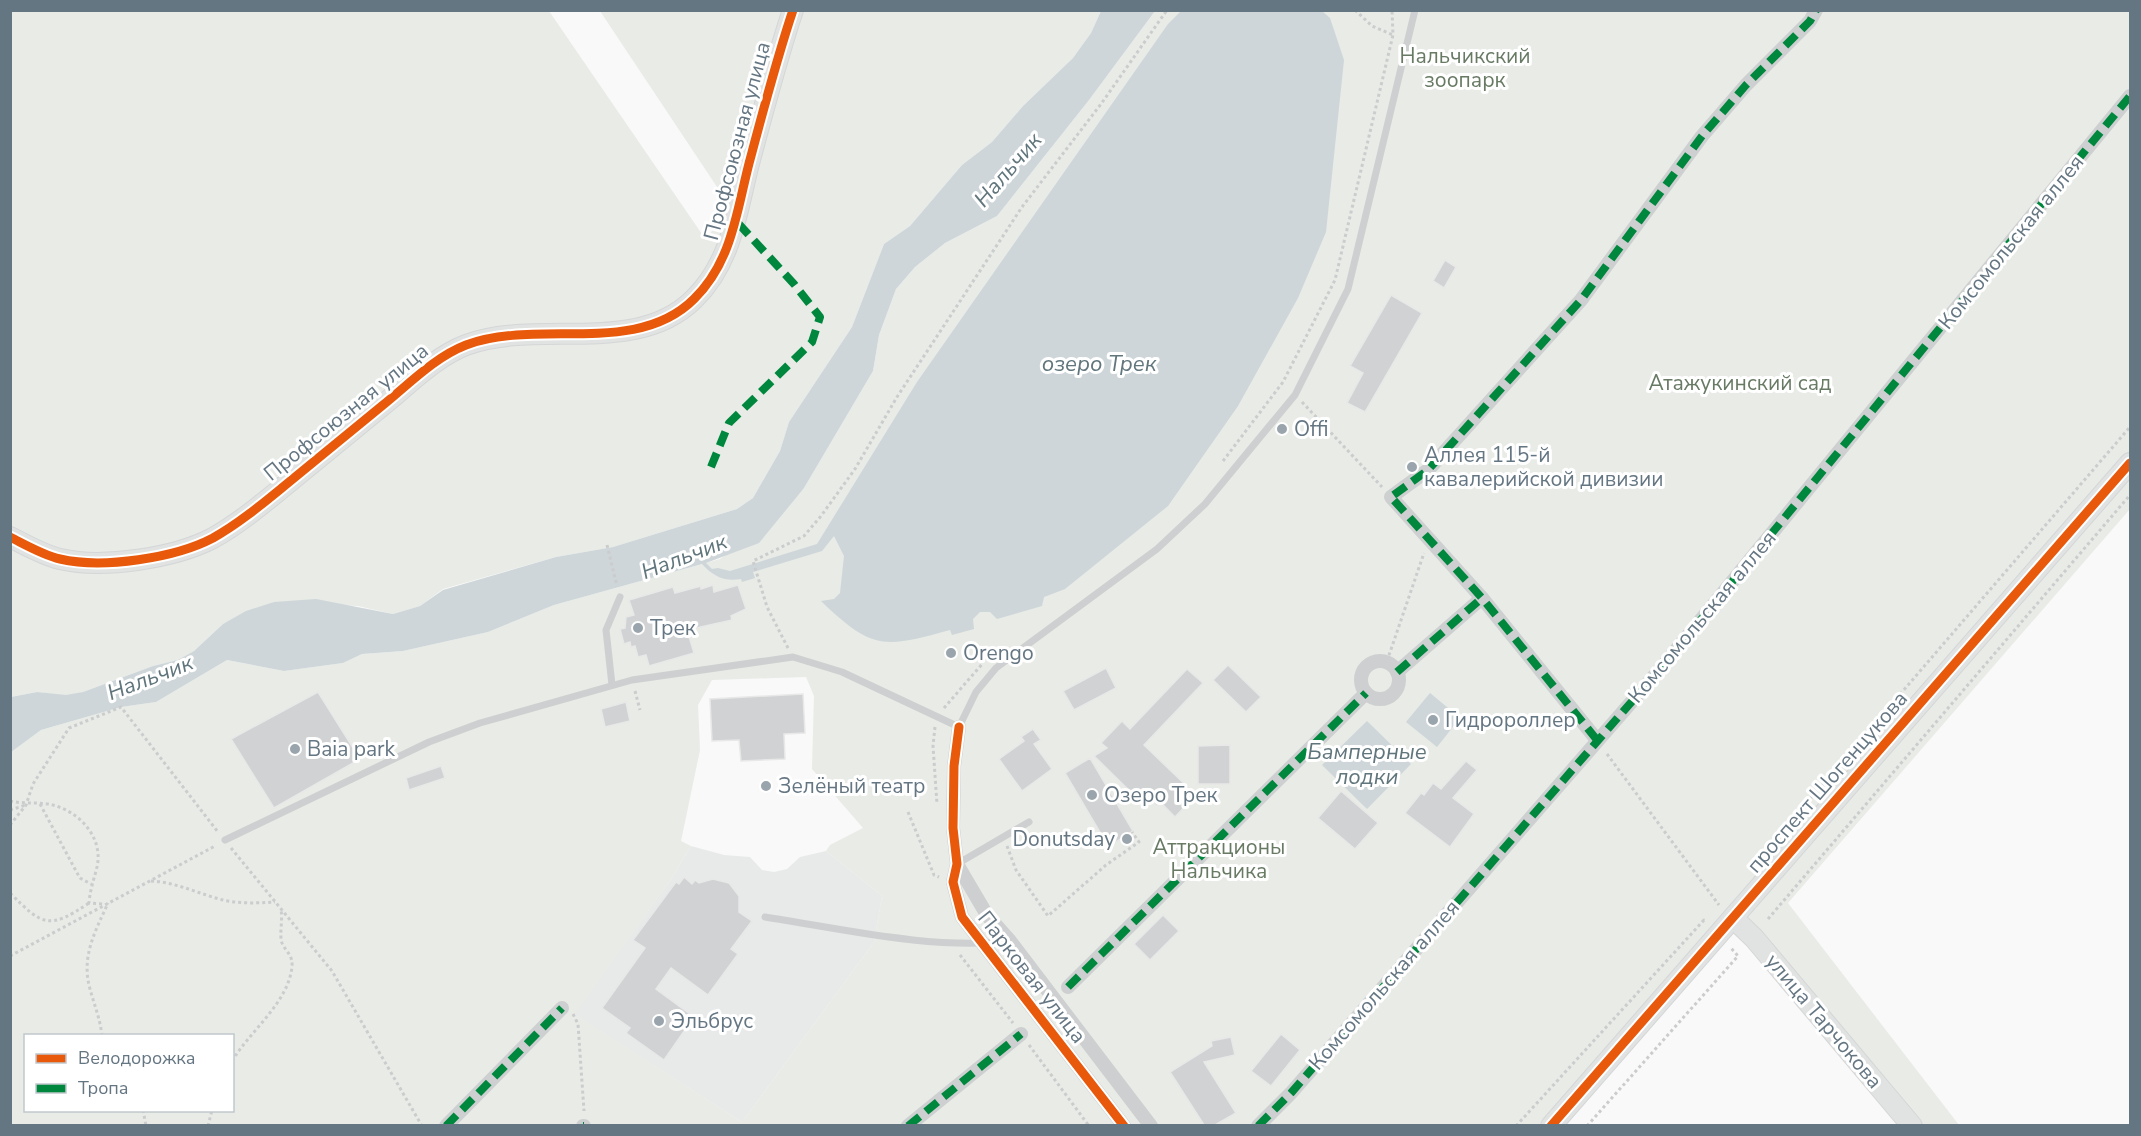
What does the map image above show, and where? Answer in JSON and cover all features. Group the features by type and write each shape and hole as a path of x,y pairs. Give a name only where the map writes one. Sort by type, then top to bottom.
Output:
{"street":[{"name":"Профсоюзная улица","path":"10,537 60,559 86,561 124,560 190,548 213,538 252,512 430,366 466,345 499,337 543,333 625,331 654,324 684,307 703,288 726,252 737,222 743,183 775,65 793,10"},
{"path":"1596,740 1482,598 1391,497 1428,470 1581,300 1702,136 1816,10"},
{"name":"Комсомольская аллея","path":"1258,1125 1298,1083 1668,660 2130,96"},
{"name":"проспект Шогенцукова","path":"1551,1125 1726,911 2130,463"},
{"path":"1392,667 1482,598"},
{"path":"1371,662 1392,667 1398,685 1390,696 1378,699 1366,693 1360,683 1363,671 1371,662"},
{"path":"1068,987 1366,693"},
{"name":"Парковая улица","path":"959,727 954,766 953,828 957,864 954,882 962,917 1124,1125"},
{"name":"Парковая улица","path":"957,864 987,915 1010,941 1151,1125"},
{"name":"улица Тарчокова","path":"1726,911 1754,938 1912,1125"},
{"path":"446,1125 562,1008"},
{"path":"908,1125 1021,1034"}],"lane":[{"path":"225,840 429,742 480,723 632,680 793,657 842,672 959,727 976,692 996,668 1165,541 1205,504 1295,395 1348,289 1415,10"},
{"path":"612,685 606,630 620,597"},
{"path":"957,864 1029,822"},
{"path":"765,917 916,939 982,944 1010,941"}],"path":[{"path":"793,657 767,607 753,561 804,536 821,516 855,469 903,388 1022,207 1101,104 1167,10"},
{"path":"1355,10 1372,26 1393,35"},
{"path":"1220,465 1283,382 1335,280 1393,35 1392,10"},
{"path":"1295,395 1391,497"},
{"path":"1764,852 2130,426"},
{"path":"1764,924 2130,495"},
{"path":"1392,667 1429,539"},
{"path":"607,545 620,597"},
{"path":"937,810 933,746 939,716 963,683 988,659"},
{"path":"632,680 640,710"},
{"path":"10,825 26,805 33,784 69,728 121,707 332,971 422,1125"},
{"path":"1596,740 1726,911"},
{"path":"10,801 26,805"},
{"path":"40,804 80,878 91,884"},
{"path":"10,810 26,805 48,804 78,815 97,843 98,865 91,884 88,903"},
{"path":"908,812 934,875 944,878 942,869"},
{"path":"1004,836 1016,870 1048,916 1106,865 1139,842 1132,832"},
{"path":"10,956 225,840"},
{"path":"149,881 165,882 225,900 251,903 275,902"},
{"path":"10,893 33,917 52,922 68,917 88,903 108,903"},
{"path":"102,1034 100,1017 90,988 87,954 108,903"},
{"path":"234,1058 276,1004 292,969 292,957 282,943 281,909"},
{"path":"1763,915 1768,919"},
{"path":"1516,1125 1704,920 1712,927"},
{"path":"955,942 961,956 1089,1125"},
{"path":"1587,1125 1737,956 1729,947"},
{"path":"562,1008 568,1005 578,1024 585,1094 584,1125"}],"shaded area":[{"name":"Эльбрус","path":"691,846 724,855 750,857 762,870 774,872 787,869 800,857 826,851 882,896 874,942 742,1122 574,1014 672,878"}],"green space":[{"path":"11,11 549,11 706,240 729,205 600,11 1101,11 1091,33 1073,58 1023,106 992,142 962,165 910,226 884,244 852,327 789,422 780,451 753,498 737,509 613,547 556,557 443,589 420,606 393,614 358,606 274,602 223,624 194,651 179,660 153,666 66,696 37,692 11,697"},
{"name":"Атажукинский сад","path":"1155,11 2130,11 2130,509 1788,903 1959,1125 1912,1125 1733,918 1551,1125 11,1126 10,752 41,730 121,707 156,702 227,660 284,671 343,663 362,654 403,651 488,632 554,605 720,559 782,512 804,488 873,371 879,335 896,289 915,267 945,243 997,216 1089,100","holes":["806,677 814,696 812,769 863,828 830,845 826,851 882,896 874,942 742,1122 575,1014 672,878 691,846 681,841 700,750 698,705 712,680"]}],"water":[{"name":"озеро Трек","path":"1101,11 1155,11 1089,100 997,216 945,243 915,267 896,289 879,335 873,371 804,488 759,543 706,563 712,569 730,571 817,544 917,382 1168,24 1181,11 1322,11 1330,18 1344,60 1326,232 1298,298 1238,406 1168,506 1065,589 1044,597 1042,606 997,619 990,612 980,612 973,619 974,629 952,635 950,630 894,642 867,637 821,601 834,599 840,593 844,556 834,536 822,551 753,572 755,578 742,582 741,579 729,580 719,577 702,564 554,605 488,632 403,651 362,654 343,663 284,671 227,660 156,702 121,707 41,730 11,752 11,697 37,692 66,695 83,692 153,666 178,660 194,651 223,624 246,611 274,602 316,599 393,614 420,606 443,590 556,557 613,547 737,509 753,498 780,451 789,422 852,327 884,244 910,226 962,165 992,142 1023,106 1073,58 1091,33"},
{"name":"Гидророллер","path":"1430,693 1460,718 1437,747 1406,722"},
{"name":"Бамперные лодки","path":"1367,721 1411,764 1367,809 1322,765"}],"building":[{"path":"1445,260 1456,267 1444,288 1433,281"},
{"path":"1391,295 1422,313 1365,412 1347,403 1363,373 1350,366"},
{"path":"713,585 714,592 738,585 746,609 731,616 732,620 687,630 694,653 649,666 646,655 638,657 635,646 631,647 630,642 624,644 620,629 625,628 626,617 634,615 629,600 673,587 675,593"},
{"path":"1228,665 1261,697 1246,712 1213,680"},
{"path":"1106,668 1116,688 1074,710 1063,691"},
{"path":"1187,669 1203,683 1144,745 1196,795 1175,817 1160,802 1157,806 1145,795 1140,801 1094,756 1107,748 1101,743 1122,721 1130,729"},
{"name":"Baia park","path":"318,692 360,759 274,808 231,739"},
{"path":"803,694 805,733 784,734 785,759 741,761 739,740 712,741 710,699"},
{"path":"626,702 630,721 605,727 601,709"},
{"path":"1033,729 1041,740 1034,744 1052,769 1022,791 999,759 1024,741 1021,737"},
{"path":"1230,745 1230,784 1198,784 1198,746"},
{"name":"Озеро Трек","path":"1090,758 1133,831 1105,849 1097,836 1101,834 1065,773"},
{"path":"1466,761 1477,770 1453,798 1474,814 1450,847 1405,813 1421,793 1424,795 1433,783 1441,789"},
{"path":"441,766 445,778 409,790 406,778"},
{"path":"1341,791 1378,823 1355,849 1318,818"},
{"path":"684,877 692,884 695,880 699,883 713,879 729,883 739,896 739,912 752,921 731,949 738,954 708,995 671,968 656,989 694,1017 664,1060 626,1033 630,1028 602,1008 645,948 633,940 676,882 679,884"},
{"path":"1163,915 1179,931 1150,960 1134,944"},
{"path":"1281,1034 1300,1050 1271,1086 1251,1071"},
{"path":"1231,1037 1235,1055 1204,1062 1236,1113 1215,1125 1204,1125 1170,1072 1212,1046 1211,1041"}],"marked path":[{"path":"1597,740 1482,598 1391,497 1428,470 1581,300 1702,136 1746,85 1810,21 1816,10"},
{"path":"1258,1126 1291,1093 1668,660 2130,96"},
{"path":"711,467 729,423 812,342 820,317 794,284 737,222"},
{"path":"1397,672 1482,598"},
{"path":"1068,987 1366,693"},
{"path":"446,1126 562,1008"},
{"path":"908,1126 1021,1034"}],"cycle path":[{"path":"10,537 47,555 77,562 138,560 179,551 213,538 240,520 423,372 455,350 494,338 615,332 644,327 671,317 694,299 707,284 726,250 793,10"},
{"path":"1551,1126 2130,463"},
{"path":"959,727 954,766 953,828 957,864 953,882 962,917 1124,1126"}],"place":[{"name":"Offi","path":"1282,429"},
{"name":"Аллея 115-й кавалерийской дивизии","path":"1412,467"},
{"name":"Трек","path":"638,628"},
{"name":"Orengo","path":"951,653"},
{"name":"Гидророллер","path":"1433,720"},
{"name":"Baia park","path":"295,749"},
{"name":"Зелёный театр","path":"766,786"},
{"name":"Озеро Трек","path":"1092,795"},
{"name":"Donutsday","path":"1127,839"},
{"name":"Эльбрус","path":"659,1021"}],"park label":[{"name":"Нальчикский зоопарк","path":"1465,68"},
{"name":"Аттракционы Нальчика","path":"1219,859"}],"water label":[{"name":"Нальчик","path":"1008,170"},
{"name":"Нальчик","path":"684,557"},
{"name":"Нальчик","path":"150,678"}]}
